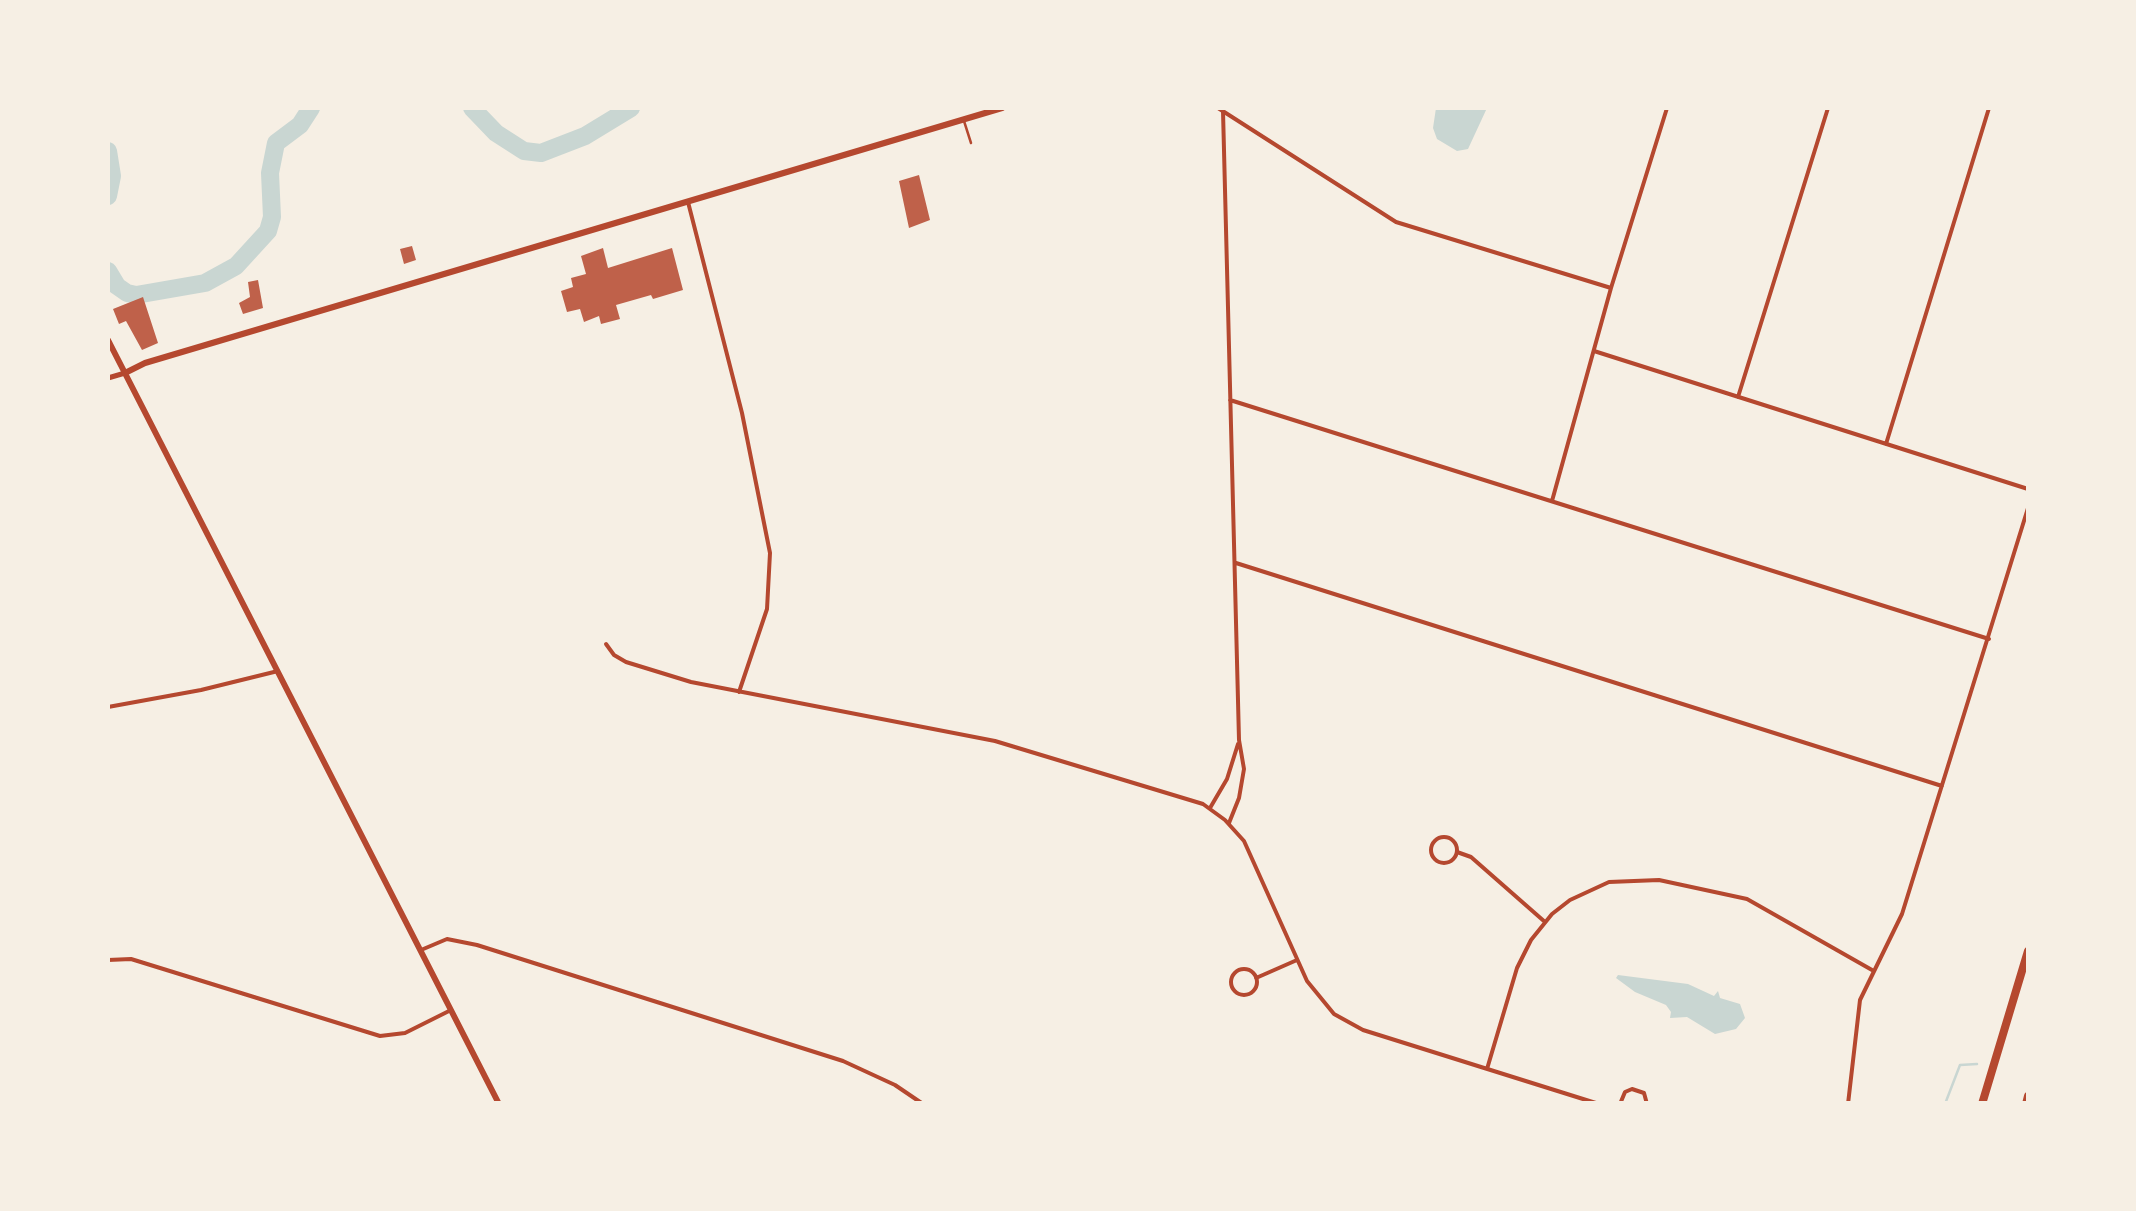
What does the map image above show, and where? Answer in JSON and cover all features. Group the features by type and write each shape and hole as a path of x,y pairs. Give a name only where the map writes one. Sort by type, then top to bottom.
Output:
{"highway":[{"path":"1982,1104 2028,952"},
{"path":"2026,1104 2028,1096"}],"main road":[{"path":"125,373 145,362 1002,108"},
{"path":"108,340 499,1104"}],"street":[{"path":"1552,501 1666,108"},
{"path":"1738,397 1828,108"},
{"path":"1886,444 1990,108"},
{"path":"1221,109 1396,222 1611,288"},
{"path":"1221,109 1244,777 1229,823"},
{"path":"688,202 742,413 770,552 770,590 763,627 739,692"},
{"path":"1594,351 2028,489"},
{"path":"108,378 125,373"},
{"path":"1230,400 1989,638"},
{"path":"1848,1104 1858,1009 1872,970 1899,922 2028,508"},
{"path":"1236,563 1942,786"},
{"path":"606,644 626,662 691,682 1004,743 1210,808 1229,823 1249,850 1297,960 1322,1002 1348,1022 1599,1104"},
{"path":"108,707 278,671"},
{"path":"1210,808 1227,779 1240,740"},
{"path":"1445,837 1453,841 1456,852 1452,860 1440,862 1432,854 1432,846 1445,837"},
{"path":"1456,852 1471,858 1545,922"},
{"path":"1487,1069 1521,959 1545,922 1570,900 1600,885 1628,879 1666,881 1753,902 1872,970"},
{"path":"421,950 451,939 548,967 843,1061 870,1072 923,1104"},
{"path":"108,960 132,959 380,1036 405,1034 452,1010"},
{"path":"1256,978 1297,960"},
{"path":"1242,970 1250,971 1256,978 1256,989 1249,994 1237,993 1232,986 1232,978 1242,970"},
{"path":"1620,1104 1624,1092 1632,1088 1644,1093 1647,1104"}],"lane":[{"path":"964,121 970,142"}],"shaded area":[{"path":"1436,108 1487,108 1468,149 1457,151 1437,139 1433,128"},
{"path":"1618,975 1688,984 1714,996 1718,991 1720,998 1740,1004 1745,1018 1736,1029 1715,1034 1687,1017 1670,1018 1666,1005 1635,992 1616,978"}],"building":[{"path":"919,175 930,220 909,228 899,181"},
{"path":"412,246 416,260 404,264 400,249"},
{"path":"603,248 608,268 672,248 683,290 616,305 620,319 601,324 599,316 584,322 580,309 567,312 561,291 573,287 571,278 586,274 581,256"},
{"path":"258,280 263,308 243,314 239,303 250,297 248,282"},
{"path":"143,297 158,343 142,350 126,321 119,324 113,309"}],"waterway":[{"path":"108,271 117,286 136,295 205,283 236,266 268,231 272,217 270,173 276,143 300,125 311,108"},
{"path":"472,108 496,133 524,151 541,153 585,136 631,108"},
{"path":"108,151 112,176 108,196"},
{"path":"1945,1104 1960,1065 1977,1064"}]}
